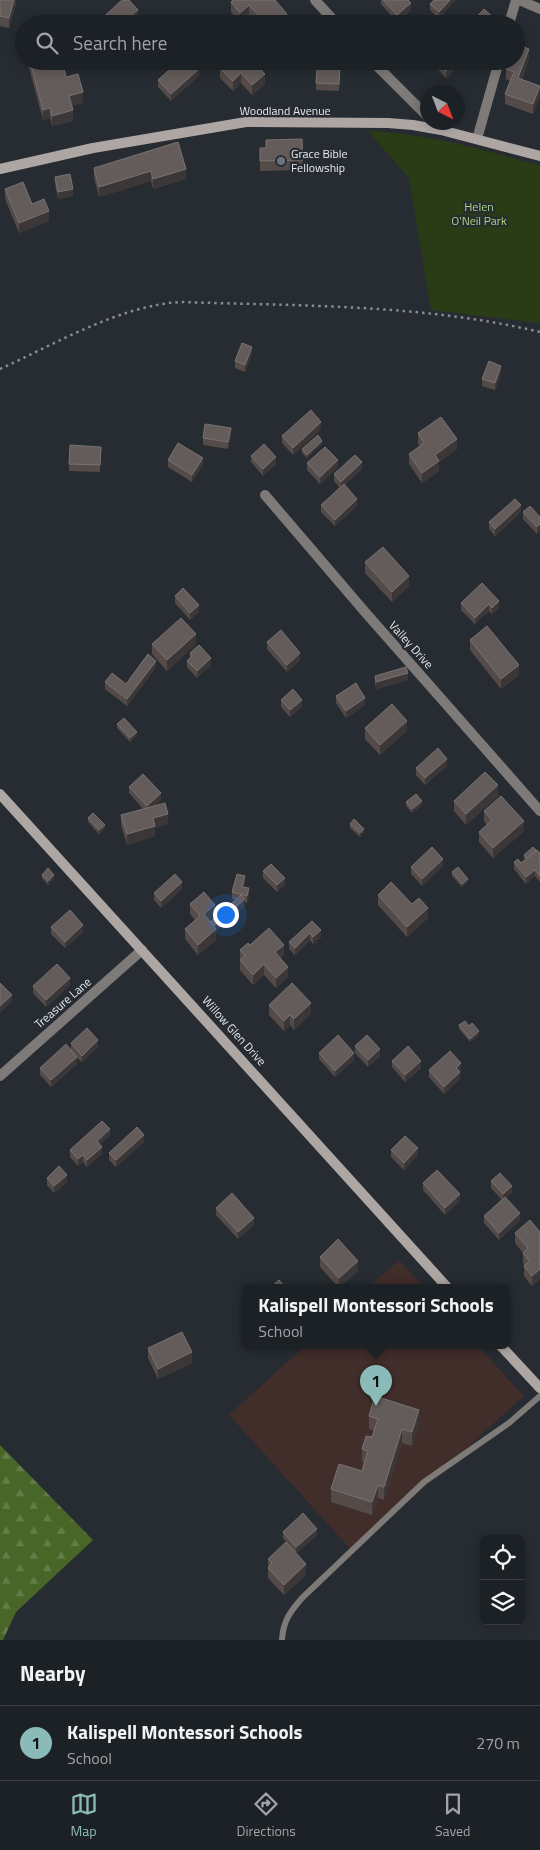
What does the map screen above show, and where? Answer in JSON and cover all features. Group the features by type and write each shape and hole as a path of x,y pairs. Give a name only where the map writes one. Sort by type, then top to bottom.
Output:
{"main road":[{"name":"Woodland Avenue","path":"0,169 93,148 246,122 388,123 420,127"},
{"name":"Woodland Avenue","path":"441,130 540,156"},
{"name":"Willow Glen Drive","path":"0,794 444,1284"},
{"path":"504,1349 540,1388"}],"street":[{"path":"315,0 329,15"},
{"path":"512,15 517,0 540,9"},
{"path":"381,70 420,109"},
{"path":"476,139 496,70"},
{"name":"Valley Drive","path":"265,495 540,811"},
{"name":"Treasure Lane","path":"0,1076 142,950"}],"lane":[{"path":"282,1640 283,1626 289,1613 302,1598 424,1482 509,1423 540,1396"}],"path":[{"path":"0,369 129,311 157,303 360,306 459,318 540,332"}],"shaded area":[{"path":"399,1260 421,1284 372,1284"},
{"path":"302,1349 481,1349 524,1396 353,1552 229,1415"}],"green space":[{"name":"Helen O'Neil Park","path":"368,131 434,139 476,148 540,166 540,323 431,310 409,178"},
{"path":"0,1445 93,1540 16,1612 3,1640 0,1640"}],"building":[{"path":"0,0 14,0 9,18 0,16"},
{"path":"122,0 129,0 138,10 132,15 106,15"},
{"path":"233,0 275,0 287,14 258,15 249,5 240,13 231,2"},
{"path":"383,0 408,0 411,3 397,15"},
{"path":"434,0 450,0 439,12 430,4"},
{"path":"484,9 491,15 478,15"},
{"path":"525,47 529,49 525,60"},
{"path":"32,70 64,70 66,77 78,74 83,92 69,96 73,110 52,116 50,108 43,110"},
{"path":"169,70 198,70 171,94 158,80"},
{"path":"222,70 261,70 265,74 252,85 241,73 233,81"},
{"path":"317,70 340,70 339,84 316,83"},
{"path":"509,70 521,70 518,78 540,86 533,104 505,94 514,72"},
{"path":"302,139 303,160 260,161 260,148 266,148 266,140"},
{"path":"178,142 186,169 153,179 151,171 99,187 94,168"},
{"path":"70,174 73,189 58,192 55,177"},
{"path":"23,182 32,204 44,199 49,211 19,223 5,189"},
{"path":"242,343 252,347 245,365 235,361"},
{"path":"489,361 501,366 495,383 482,379"},
{"path":"311,410 321,422 293,448 282,436"},
{"path":"441,417 457,439 435,455 439,461 422,473 409,454 424,443 418,433"},
{"path":"205,424 231,428 228,442 203,438"},
{"path":"318,435 322,441 307,455 302,449"},
{"path":"178,443 203,458 192,475 168,460"},
{"path":"264,444 276,457 263,469 251,456"},
{"path":"70,445 101,447 100,465 69,464"},
{"path":"325,447 338,460 320,477 307,463"},
{"path":"355,455 362,462 341,482 334,474"},
{"path":"344,484 357,499 335,520 321,505"},
{"path":"515,499 521,505 495,529 489,522"},
{"path":"530,506 540,517 540,524 537,527 523,512"},
{"path":"383,547 409,576 392,592 365,562"},
{"path":"482,583 499,601 492,608 489,604 475,618 461,603"},
{"path":"183,588 199,605 190,613 175,596"},
{"path":"181,618 196,634 167,660 152,644"},
{"path":"487,626 519,665 501,679 470,640"},
{"path":"281,630 300,653 287,665 267,642"},
{"path":"199,645 211,658 197,671 187,661 192,656 190,653"},
{"path":"148,654 156,661 127,699 105,682 112,673 126,684"},
{"path":"406,667 408,673 376,682 375,676"},
{"path":"356,683 365,698 346,711 336,696"},
{"path":"293,689 302,700 290,710 281,700"},
{"path":"392,704 407,721 380,745 365,728"},
{"path":"124,718 137,732 130,738 117,724"},
{"path":"438,748 447,759 425,778 416,768"},
{"path":"485,772 498,785 466,814 454,801"},
{"path":"143,774 161,793 147,806 129,787"},
{"path":"416,794 422,801 412,809 406,802"},
{"path":"501,796 524,821 493,848 479,832 492,820 484,811"},
{"path":"165,803 168,814 153,818 155,826 127,834 121,815"},
{"path":"93,813 105,825 99,830 88,818"},
{"path":"354,819 364,829 360,833 350,824"},
{"path":"432,847 443,859 422,879 411,867"},
{"path":"533,847 536,850 527,859 524,855"},
{"path":"537,850 540,853 540,876 535,870 526,877 514,862 518,859 521,863"},
{"path":"271,864 285,878 277,885 263,871"},
{"path":"458,867 468,879 462,884 452,872"},
{"path":"48,868 54,875 48,881 42,875"},
{"path":"175,874 182,882 161,901 154,893"},
{"path":"237,874 245,876 242,887 249,888 247,896 232,892"},
{"path":"391,882 412,904 419,898 428,908 407,927 378,895"},
{"path":"204,892 215,905 204,914 216,929 198,945 185,929 200,916 190,904"},
{"path":"241,895 245,899 214,926 210,922"},
{"path":"70,910 83,925 65,942 51,927"},
{"path":"312,921 321,930 313,937 310,933 295,948 289,942"},
{"path":"269,928 284,945 275,952 288,967 276,978 264,964 253,975 240,960 245,956 240,950 248,943 250,945"},
{"path":"57,964 70,978 46,1000 33,986"},
{"path":"0,983 12,995 0,1006"},
{"path":"292,983 311,1003 294,1019 290,1015 284,1021 269,1005"},
{"path":"465,1021 469,1026 472,1023 479,1031 470,1039 459,1025"},
{"path":"87,1028 98,1040 82,1056 71,1043"},
{"path":"338,1035 354,1053 335,1071 319,1053"},
{"path":"367,1035 380,1049 368,1060 355,1046"},
{"path":"66,1044 77,1057 51,1080 40,1068"},
{"path":"408,1046 421,1061 405,1075 392,1061"},
{"path":"450,1051 461,1063 456,1068 460,1072 444,1087 429,1070"},
{"path":"102,1121 110,1129 97,1141 102,1147 87,1160 83,1155 78,1159 70,1150"},
{"path":"137,1127 144,1135 116,1160 109,1153"},
{"path":"405,1136 418,1148 404,1163 391,1150"},
{"path":"59,1166 67,1175 54,1186 47,1178"},
{"path":"437,1170 460,1194 445,1208 423,1183"},
{"path":"500,1173 512,1186 503,1194 491,1181"},
{"path":"232,1193 254,1218 238,1232 216,1208"},
{"path":"505,1197 520,1213 499,1233 484,1216"},
{"path":"530,1220 540,1232 540,1269 532,1276 524,1266 529,1261 523,1253 528,1248 515,1233"},
{"path":"338,1239 358,1261 339,1278 320,1257"},
{"path":"279,1280 282,1284 274,1284"},
{"path":"182,1332 192,1352 158,1369 148,1348"},
{"path":"375,1396 419,1410 412,1432 402,1429 384,1487 378,1485 372,1502 331,1489 339,1464 362,1471 368,1451 362,1449 366,1436 372,1437 378,1419 369,1416"},
{"path":"303,1513 317,1529 296,1547 283,1532"},
{"path":"286,1542 306,1564 284,1585 268,1568 272,1563 268,1559"}],"place":[{"name":"Grace Bible Fellowship","path":"281,161"},
{"name":"Kalispell Montessori Schools","path":"376,1406"}]}
